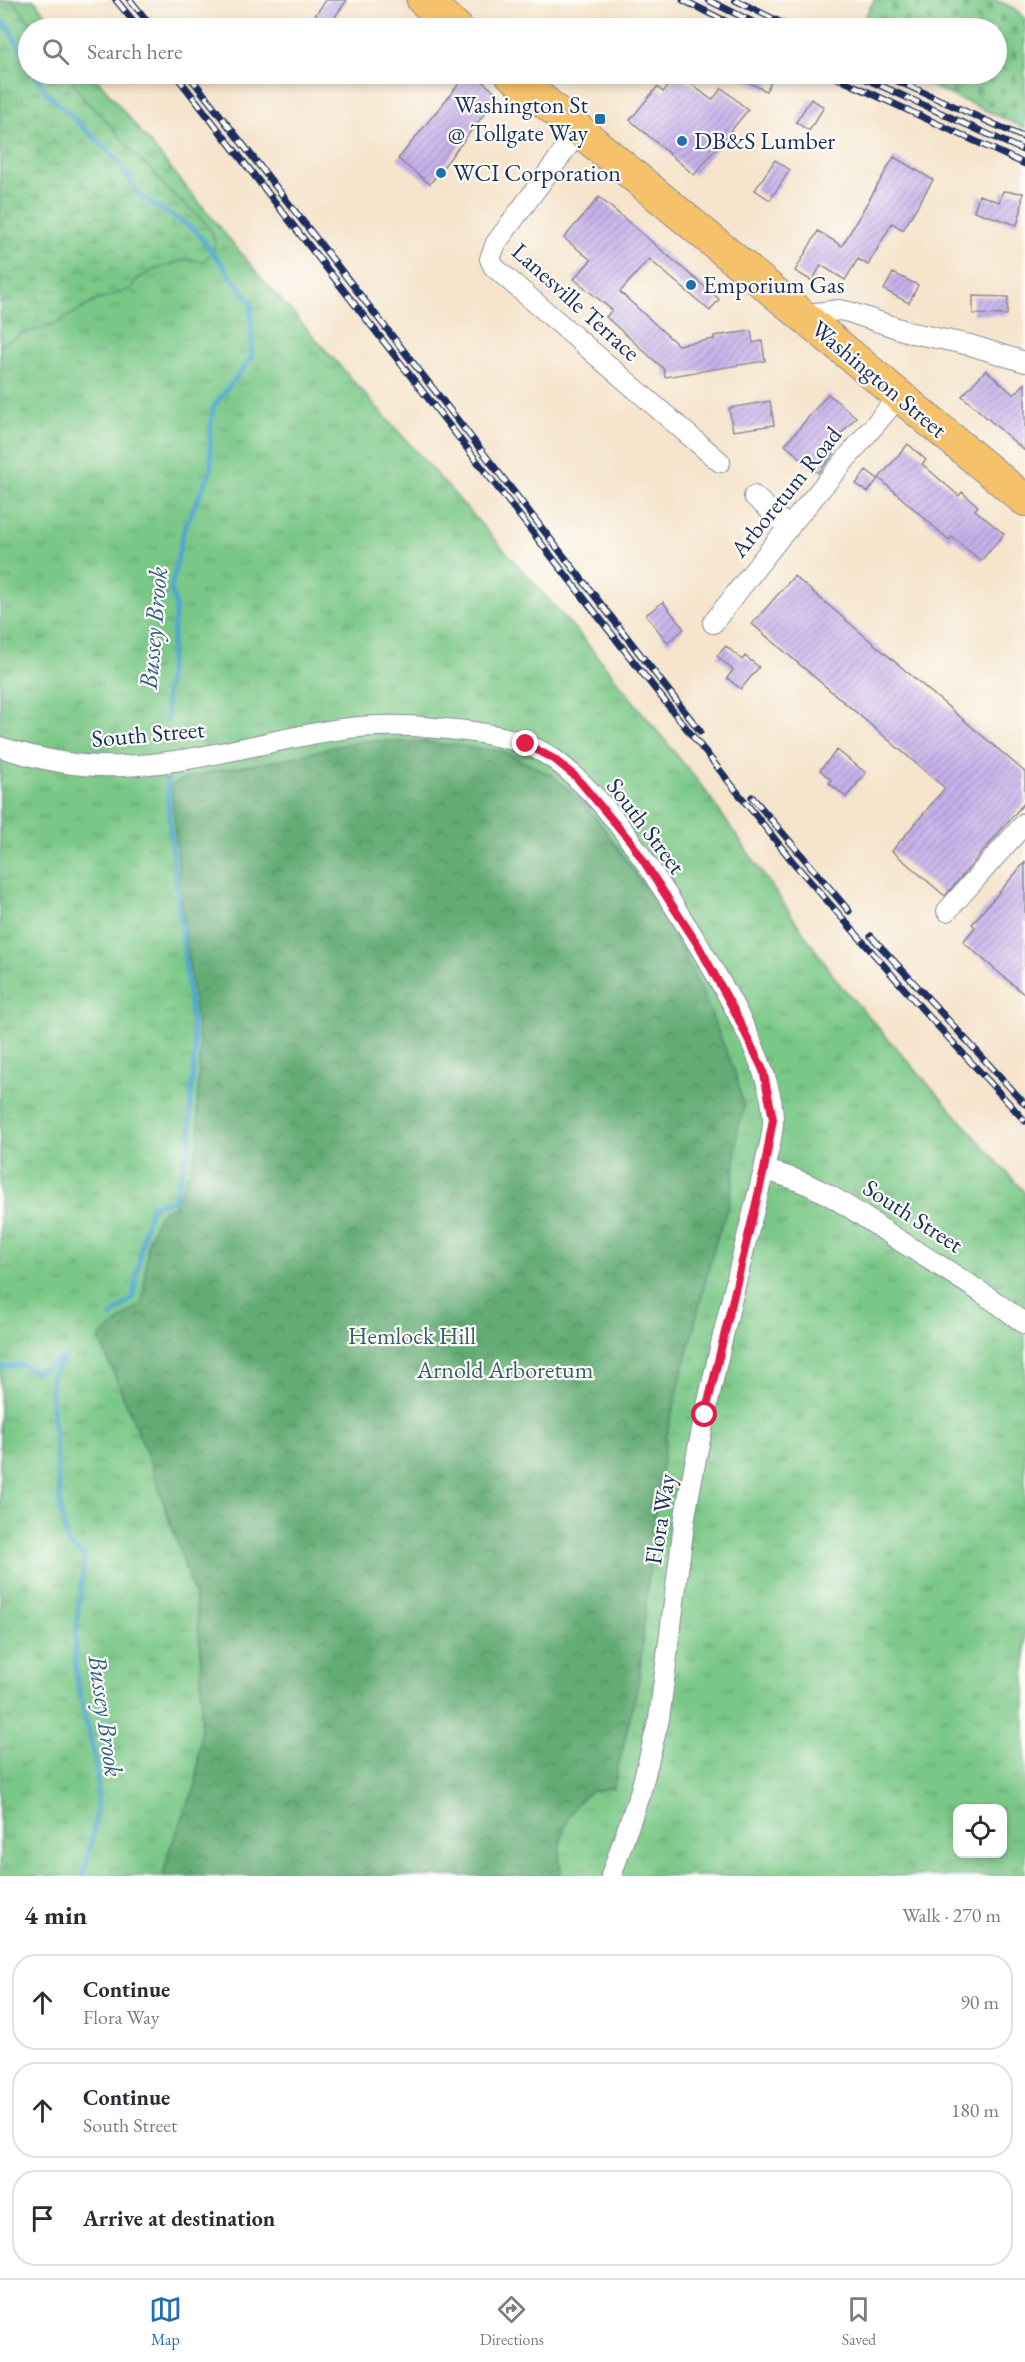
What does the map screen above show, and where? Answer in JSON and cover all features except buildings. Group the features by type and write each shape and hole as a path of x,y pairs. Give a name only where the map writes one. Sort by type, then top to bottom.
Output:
{"main road":[{"path":"423,0 445,18"},
{"name":"Washington Street","path":"523,84 1025,501"}],"street":[{"name":"Lanesville Terrace","path":"579,131 496,243 489,259 494,267 720,462"},
{"path":"801,315 839,310 849,312 912,333 969,345 1025,362"},
{"name":"Arboretum Road","path":"713,623 777,541 900,395"},
{"path":"754,496 789,528"},
{"name":"South Street","path":"0,747 48,761 88,766 124,766 198,756 342,729 396,725 499,737 526,744 541,751 576,777 631,842 698,945 734,1010 755,1051 770,1099 773,1119 764,1170 788,1175 842,1201 899,1241 963,1279 1025,1324"},
{"path":"947,910 1025,823"},
{"name":"Flora Way","path":"612,1876 644,1779 659,1719 689,1494 714,1378 764,1170"}],"green space":[{"name":"Arnold Arboretum","path":"0,0 34,0 49,18 18,18 18,84 101,84 264,281 581,636 704,789 837,981 1025,1193 1025,1876 0,1876"},
{"path":"0,0 11,0 27,18 18,18 18,84 74,84 86,101 139,159 155,173 166,188 207,224 215,240 214,250 204,261 184,260 155,269 137,279 131,289 98,300 54,324 22,334 0,346"},
{"path":"874,0 996,0 1014,8 1025,19 1025,128 926,84 1007,84 1007,18 864,18"},
{"name":"Hemlock Hill","path":"366,741 426,742 502,751 553,776 581,801 603,827 650,895 684,953 735,1073 744,1108 738,1127 733,1183 667,1433 654,1517 639,1680 613,1788 589,1793 573,1809 561,1843 562,1876 163,1876 169,1851 196,1785 201,1725 201,1654 195,1596 148,1456 99,1338 139,1305 143,1298 148,1243 156,1220 163,1211 173,1207 180,1193 192,1167 200,1133 197,1109 200,1049 183,917 171,785 197,775"}],"waterway":[{"name":"Bussey Brook","path":"0,20 8,27 18,44"},
{"name":"Bussey Brook","path":"41,84 47,93 121,163 136,193 196,231 251,302 252,357 214,406 210,429 211,470 184,529 171,589 176,607 166,697 167,720"},
{"name":"Bussey Brook","path":"111,1317 133,1297 144,1231 152,1205 174,1200 191,1138 190,1113 195,1050 170,830 167,780"},
{"path":"0,1367 22,1365 37,1372 62,1359"},
{"name":"Bussey Brook","path":"64,1359 52,1376 51,1394 61,1514 68,1545 85,1556 75,1656 78,1686 95,1758 98,1786 94,1825 83,1876"}],"railway":[{"path":"116,0 131,18"},
{"path":"130,0 145,18"},
{"path":"683,0 719,18"},
{"path":"708,0 745,18"},
{"path":"735,0 772,18"},
{"path":"183,84 640,670 793,862 923,1010 1025,1121"},
{"path":"196,84 700,731"},
{"path":"851,84 1025,164"},
{"path":"877,84 1025,151"},
{"path":"904,84 1025,138"},
{"path":"752,797 849,911"},
{"path":"871,936 1025,1104"}],"place":[{"name":"Washington St @ Tollgate Way","path":"600,119"},
{"name":"DB&S Lumber","path":"682,141"},
{"name":"WCI Corporation","path":"441,173"},
{"name":"Emporium Gas","path":"691,285"}],"route":[{"path":"526,744 554,759 576,777 631,842 698,945 734,1010 763,1070 773,1119 764,1170 705,1415"}]}
